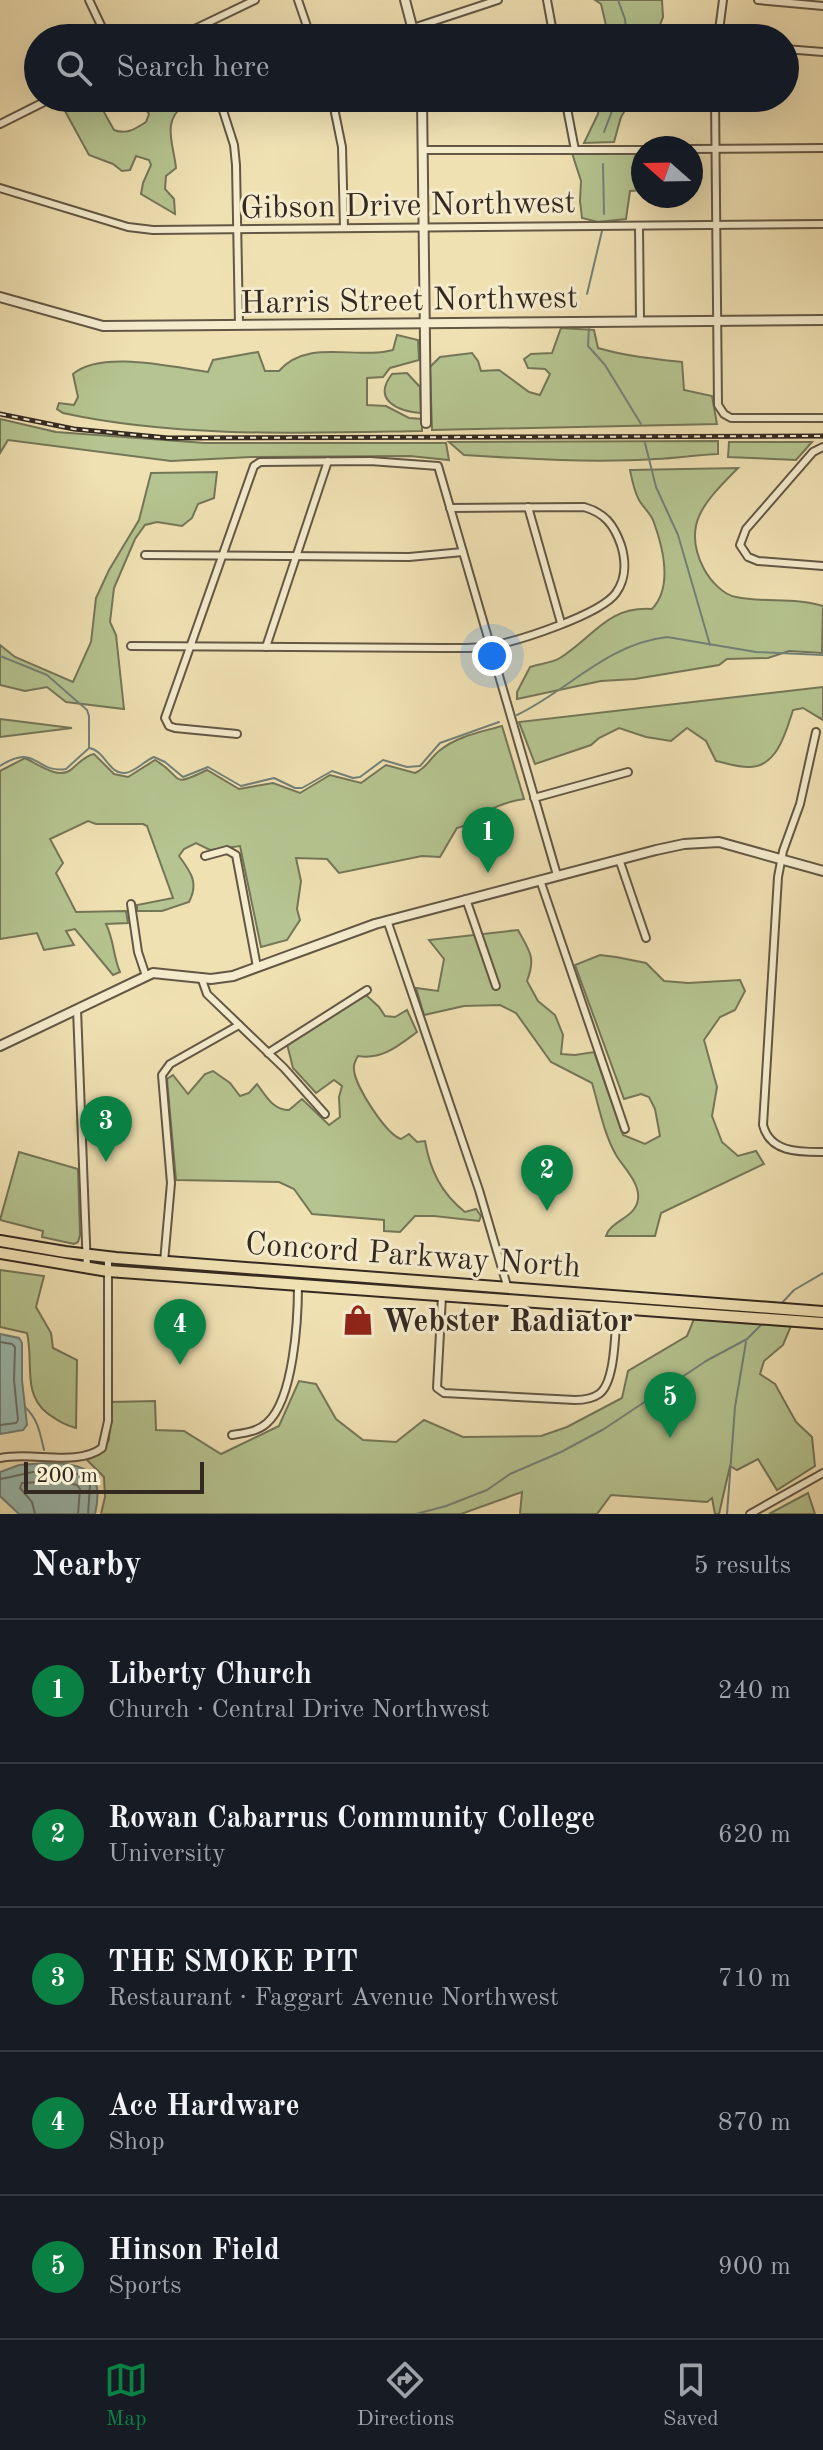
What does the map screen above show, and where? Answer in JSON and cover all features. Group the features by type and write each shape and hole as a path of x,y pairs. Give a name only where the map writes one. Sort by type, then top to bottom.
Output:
{"highway":[{"name":"Concord Parkway North","path":"0,1241 87,1255 270,1270 635,1310 823,1323"},
{"name":"Concord Parkway North","path":"0,1253 87,1269 270,1283 442,1295 508,1294 728,1304 823,1312"},
{"path":"270,1270 270,1283"},
{"path":"635,1310 639,1304 697,1308 728,1304"}],"street":[{"path":"89,0 100,24"},
{"path":"209,24 255,0"},
{"path":"298,0 306,24"},
{"path":"405,0 412,24"},
{"path":"425,24 498,0"},
{"path":"547,0 551,24"},
{"path":"720,24 723,0"},
{"path":"758,0 823,6"},
{"path":"799,50 823,52"},
{"path":"0,124 24,112"},
{"path":"223,112 234,145 239,325"},
{"path":"335,112 342,147 344,228"},
{"path":"422,112 426,423"},
{"path":"568,112 575,150"},
{"path":"715,112 717,398 724,414 731,418 823,418"},
{"path":"703,149 823,148"},
{"path":"423,150 631,150"},
{"name":"Gibson Drive Northwest","path":"0,188 142,230 823,224"},
{"path":"639,226 640,320"},
{"name":"Harris Street Northwest","path":"0,297 103,326 823,320"},
{"path":"823,447 813,452 746,529 740,545 748,557 758,561 823,566"},
{"path":"266,647 328,461"},
{"path":"237,734 175,728 165,718 254,466 260,462 328,461 438,466 557,875"},
{"path":"528,507 561,623"},
{"path":"131,646 490,646 541,632 615,595 624,572 624,556 614,528 596,510 584,507 450,508"},
{"path":"145,555 409,557 463,552"},
{"path":"816,732 800,804 781,858 763,1125 767,1137 776,1146 823,1152"},
{"path":"534,798 628,772"},
{"path":"0,1046 146,976 161,972 222,979 387,920 684,844 711,842 741,846 823,871"},
{"path":"205,856 227,850 236,855 257,967"},
{"path":"619,859 646,938"},
{"path":"540,880 625,1129"},
{"path":"466,899 496,986"},
{"path":"131,904 138,952 146,976"},
{"path":"387,920 479,1190 508,1294"},
{"path":"201,977 207,994 325,1114"},
{"path":"268,1053 367,990"},
{"path":"77,1009 87,1269"},
{"path":"164,1262 171,1193 161,1082 165,1068 239,1025"},
{"path":"0,1458 85,1457 102,1448 108,1430 108,1257"},
{"path":"232,1435 262,1427 277,1409 296,1346 298,1285"},
{"path":"442,1295 437,1388 444,1393 585,1400 601,1393 610,1379 617,1308"},
{"path":"750,1514 823,1473"}],"green space":[{"path":"595,0 662,0 663,17 660,24 606,24 601,4"},
{"path":"65,112 104,112 114,130 127,132 146,122 148,112 177,112 171,126 176,168 166,176 165,189 174,199 175,214 141,194 151,165 149,160 136,156 130,170 122,171 89,155"},
{"path":"624,112 614,142 584,143 598,114"},
{"path":"572,153 631,154 631,191 626,219 598,222 582,218 581,181"},
{"path":"561,328 594,330 598,348 682,362 684,390 712,396 717,424 432,430 430,367 440,357 472,353 481,371 499,370 529,392 540,395 550,374 545,369 528,368 524,359 531,354 552,353"},
{"path":"397,335 418,340 419,360 390,368 383,377 367,378 367,405 386,406 409,418 422,419 422,431 287,433 196,430 106,421 63,413 57,409 59,403 74,405 78,397 73,374 101,363 138,362 208,372 213,360 258,352 265,371 279,371 290,361 318,352 393,350"},
{"path":"407,373 420,387 421,413 396,407 386,397 387,383 392,374"},
{"path":"0,419 56,432 205,443 446,443 449,460 410,456 171,461 8,440 0,453"},
{"path":"718,441 718,454 608,461 464,455 449,442"},
{"path":"729,442 812,442 796,460 728,457"},
{"path":"738,468 700,513 695,538 704,569 717,586 731,596 823,606 822,653 789,651 768,658 727,659 719,665 635,679 601,681 517,699 517,692 530,667 557,660 612,618 623,612 652,609 658,600 664,578 660,542 653,520 637,497 630,470"},
{"path":"217,472 214,498 198,504 192,518 182,526 157,522 145,525 135,539 114,588 110,622 116,635 124,709 66,702 47,687 25,691 0,685 0,645 15,657 73,682 91,642 96,598 139,520 151,473"},
{"path":"823,687 823,720 803,708 793,710 779,747 766,762 758,766 736,766 716,761 706,741 687,728 671,741 619,728 591,745 535,764 519,722"},
{"path":"0,719 72,728 0,737"},
{"path":"502,726 524,799 495,807 457,828 440,857 422,856 339,873 327,859 296,858 301,881 297,909 300,920 287,940 261,947 240,846 210,850 196,843 184,849 179,856 193,883 189,902 162,911 137,911 137,905 173,898 147,826 88,821 50,839 63,863 56,873 76,912 126,911 128,923 106,924 120,972 113,975 75,929 66,931 74,945 44,950 37,933 0,939 0,771 25,758 62,773 94,754 114,774 128,777 155,760 181,780 207,770 239,789 273,783 300,793 330,775 361,783 386,765 415,773 453,742"},
{"path":"518,930 530,955 527,981 538,1001 555,1015 563,1035 561,1054 594,1052 623,1135 645,1144 660,1136 655,1109 649,1097 641,1094 624,1099 575,965 600,955 646,963 664,981 740,980 745,991 735,1010 720,1017 704,1040 717,1087 712,1116 722,1142 738,1156 756,1151 764,1164 661,1213 655,1236 606,1236 613,1226 633,1211 638,1193 608,1138 592,1083 551,1062 516,1013 500,1005 464,1006 424,1015 416,988 438,991 444,959 429,940"},
{"path":"366,995 385,1016 395,1017 407,1010 417,1032 382,1054 358,1056 354,1068 359,1086 380,1119 395,1135 401,1139 409,1134 417,1142 425,1141 430,1162 443,1189 465,1212 476,1209 481,1216 479,1221 415,1216 400,1232 384,1231 384,1220 312,1214 294,1189 279,1182 176,1180 167,1079 173,1075 188,1094 205,1074 213,1071 230,1083 240,1096 249,1093 257,1084 270,1102 279,1108 289,1110 302,1099 329,1125 340,1117 342,1086 334,1080 316,1093 293,1068 287,1044"},
{"path":"19,1152 78,1169 78,1242 74,1244 42,1237 43,1231 0,1220"},
{"path":"0,1270 44,1276 36,1307 51,1333 53,1348 77,1360 76,1428 47,1413 34,1396 27,1333 0,1327"},
{"path":"694,1319 791,1326 783,1345 764,1361 760,1374 775,1384 796,1422 812,1437 815,1466 777,1490 758,1459 737,1470 730,1466 719,1514 715,1514 712,1498 707,1502 611,1495 597,1514 520,1514 522,1492 461,1514 101,1514 105,1497 104,1477 87,1460 104,1451 109,1439 111,1402 155,1401 156,1430 184,1431 221,1454 279,1426 299,1381 316,1384 336,1419 363,1440 396,1442 424,1420 463,1437 541,1436 567,1427 622,1398 628,1371 687,1336"},
{"path":"808,1493 815,1514 769,1514"}],"water":[{"path":"0,1334 19,1338 22,1343 27,1425 23,1430 0,1434"},
{"path":"19,1465 72,1465 89,1472 97,1488 95,1514 19,1514 0,1496 0,1472"}],"waterway":[{"path":"618,0 626,24"},
{"path":"604,132 612,112"},
{"path":"603,164 604,214"},
{"path":"587,294 602,231"},
{"path":"589,327 588,346 605,365 641,424"},
{"path":"645,443 656,487 678,535 710,645"},
{"path":"517,715 607,658 645,641 667,637 756,652 823,655"},
{"path":"0,656 47,675 87,710 89,747"},
{"path":"89,748 120,773 132,771 154,757 183,777 208,767 241,786 274,778 302,788 332,771 353,778 360,777 383,760 407,767 420,766 440,743 499,722"},
{"path":"0,766 22,757 48,767 66,769 88,749"},
{"path":"780,1305 794,1290 823,1273"},
{"path":"416,1514 487,1490 510,1474 604,1429 706,1361 747,1339 762,1324"},
{"path":"727,1514 735,1407 746,1342"},
{"path":"25,1407 36,1421 44,1450"}],"railway":[{"path":"0,414 74,429 168,438 823,436"}],"place":[{"name":"Liberty Church","path":"488,873"},
{"name":"THE SMOKE PIT","path":"106,1162"},
{"name":"Rowan Cabarrus Community College","path":"547,1211"},
{"name":"Webster Radiator","path":"358,1320"},
{"name":"Ace Hardware","path":"180,1365"},
{"name":"Hinson Field","path":"670,1438"}]}
